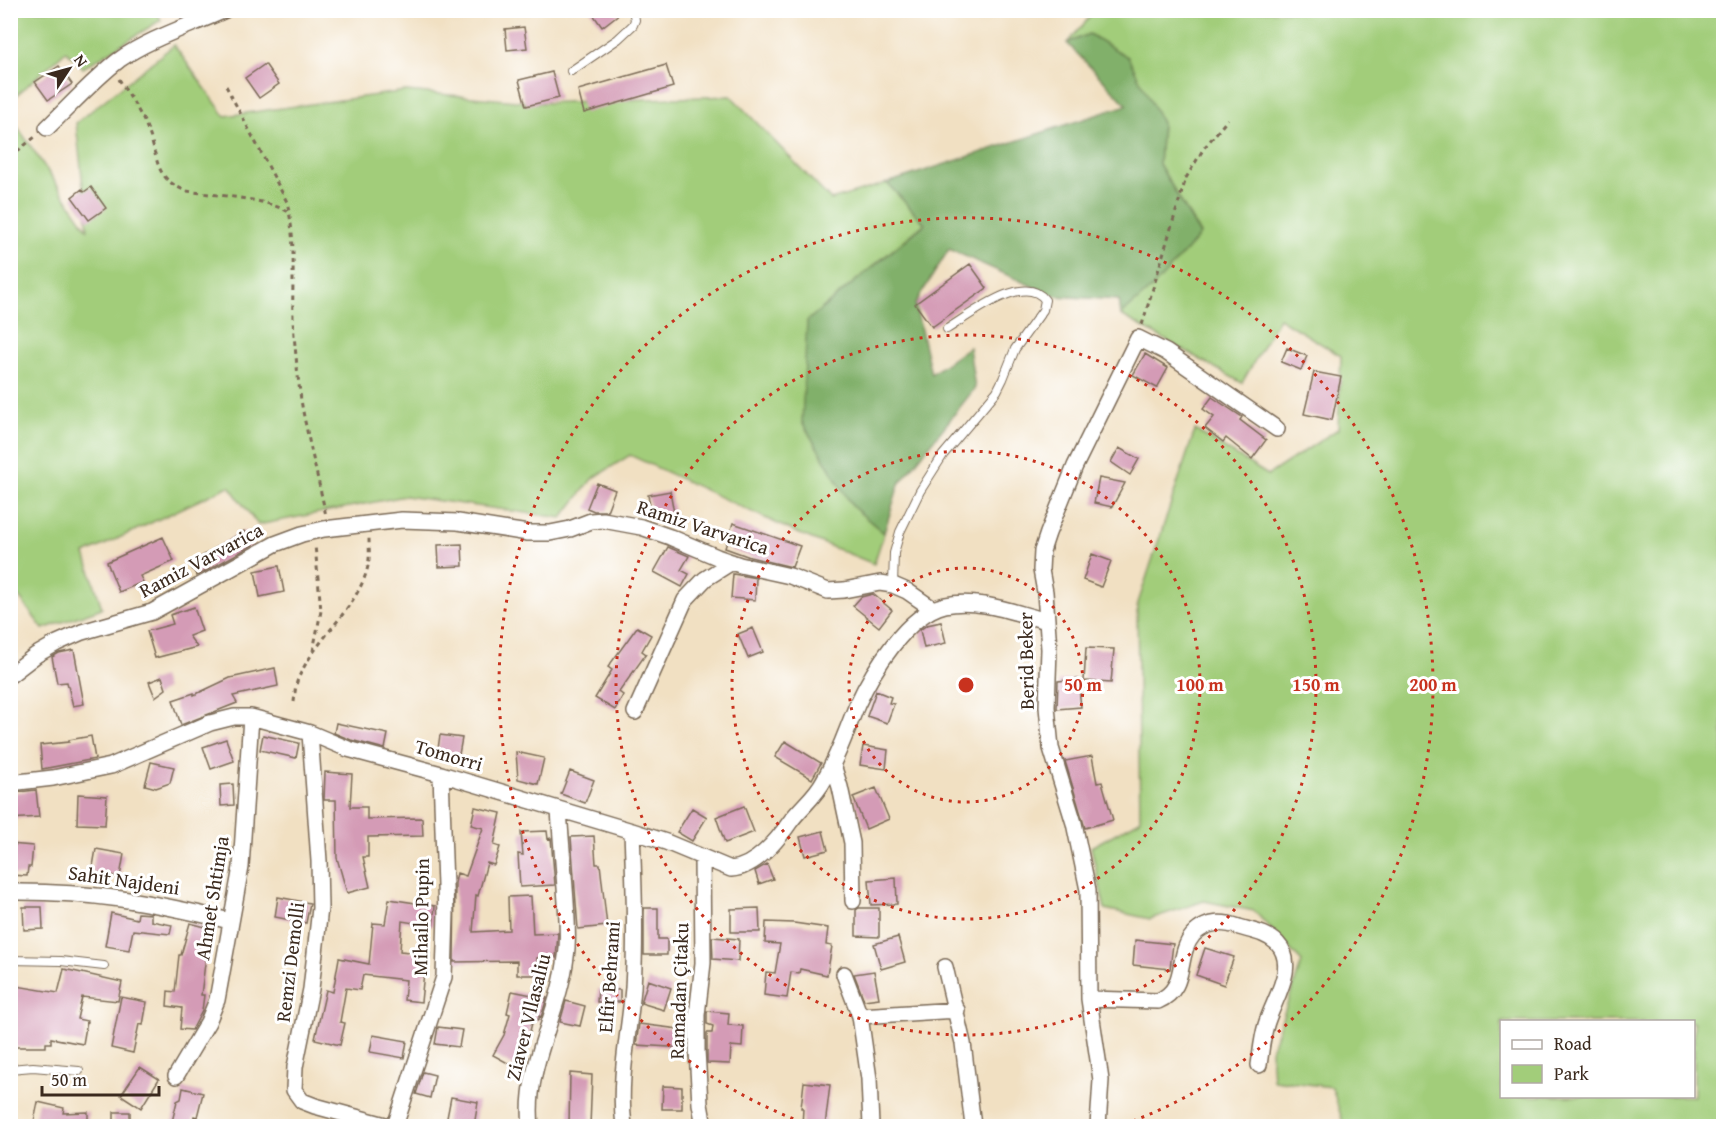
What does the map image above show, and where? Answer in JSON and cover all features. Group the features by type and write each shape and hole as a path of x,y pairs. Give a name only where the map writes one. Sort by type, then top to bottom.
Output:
{"street":[{"path":"47,128 120,59 151,42 225,10"},
{"path":"1138,338 1166,352 1277,429"},
{"name":"Berid Beker","path":"1098,1126 1101,1080 1089,999 1088,890 1074,823 1051,748 1048,728 1047,621 1041,570 1042,551 1075,466 1138,338"},
{"name":"Ramiz Varvarica","path":"10,675 36,655 57,643 82,632 152,612 275,544 314,531 402,520 458,522 528,533 550,533 591,521 603,520 641,527 732,562 790,576 828,591 880,583 893,585"},
{"path":"635,711 685,600 705,579 732,562"},
{"path":"893,585 907,591 933,609 958,604 982,605 1047,621"},
{"name":"Tomorri","path":"10,783 54,778 111,766 210,723 234,717 250,717 310,733 348,749 632,831 731,869 740,868 781,836 822,784 833,765 857,706 875,673 905,632 919,618 933,609"},
{"name":"Ahmet Shtimja","path":"176,1076 208,1022 217,1000 241,867 250,717"},
{"name":"Remzi Demolli","path":"310,733 320,908 311,989 295,1067 294,1090 297,1097 315,1107 389,1126"},
{"path":"833,765 852,843 853,902"},
{"name":"Mihailo Pupin","path":"395,1126 444,976 446,914 441,774"},
{"name":"Ziaver Vllasaliu","path":"531,1126 530,1094 534,1070 562,980 567,956 559,810"},
{"name":"Elfir Behrami","path":"624,1126 622,1082 632,992 636,923 632,831"},
{"name":"Ramadan Çitaku","path":"702,857 703,963 697,1050 700,1104 704,1126"},
{"name":"Sahit Najdeni","path":"10,892 104,895 184,909 230,921"},
{"path":"1089,999 1158,1000 1166,998 1176,986 1188,943 1194,934 1216,922 1230,923 1267,936 1277,943 1283,952 1286,964 1285,975 1266,1024 1259,1065"},
{"path":"945,967 957,1010 974,1126"},
{"path":"844,974 860,1016 869,1079 871,1126"},
{"path":"860,1016 957,1010"}],"lane":[{"path":"571,71 628,31 635,20 633,10"},
{"path":"893,585 894,553 900,532 920,491 942,455 1004,379 1015,349 1043,310 1045,300 1041,293 1028,289 1014,291 947,329"},
{"path":"10,960 104,966"},
{"path":"10,1069 39,1068 79,1071"}],"path":[{"path":"111,67 148,130 161,174 179,188 187,191 262,203 290,212"},
{"path":"226,86 284,196 290,212 294,243 294,332 297,364 305,424 330,528"},
{"path":"1138,338 1186,178 1204,148 1228,119"},
{"path":"10,157 47,128"},
{"path":"294,702 297,681 363,579 368,566 370,524"},
{"path":"313,653 321,611 314,531"}],"green space":[{"path":"11,10 156,11 161,20 83,68 66,51 11,100"},
{"path":"1095,11 1723,11 1723,1126 1344,1126 1332,1087 1273,1080 1271,1050 1302,962 1254,911 1204,901 1150,919 1105,909 1091,847 1140,820 1137,606 1195,430 1268,475 1338,429 1341,356 1279,318 1242,383 1121,315 1200,234 1159,164 1162,123 1089,34 1067,43"},
{"path":"1089,34 1128,57 1162,123 1159,164 1200,235 1154,286 1121,315 1119,300 1054,296 949,249 915,304 931,374 969,347 975,388 899,484 884,533 852,506 802,422 807,321 925,224 887,183 1127,105 1067,43"},
{"path":"174,45 225,116 406,91 538,103 731,96 831,200 887,183 925,223 807,321 852,506 884,533 874,564 795,532 630,455 592,479 562,518 405,496 258,525 229,486 85,554 102,608 43,629 19,597 11,591 10,116 88,230 76,123"}],"building":[{"path":"590,10 624,10 602,27"},
{"path":"524,27 527,48 507,50 505,29"},
{"path":"265,64 279,84 259,98 245,78"},
{"path":"666,65 673,87 584,113 578,90"},
{"path":"59,66 72,84 48,100 35,82"},
{"path":"552,72 559,98 526,106 519,80"},
{"path":"91,187 106,208 89,220 72,197 82,189 84,192"},
{"path":"970,264 987,288 932,327 915,304"},
{"path":"1287,348 1307,356 1301,370 1281,362"},
{"path":"1145,354 1168,368 1157,388 1133,375"},
{"path":"1314,372 1341,377 1332,420 1304,414"},
{"path":"1212,397 1242,417 1240,420 1266,440 1252,459 1226,438 1223,442 1205,428 1214,417 1203,409"},
{"path":"1119,448 1139,459 1130,475 1111,462"},
{"path":"1099,478 1125,483 1112,507 1094,503"},
{"path":"597,483 615,490 607,511 594,511 587,508"},
{"path":"670,491 674,513 652,517 648,495"},
{"path":"733,523 800,546 792,567 750,557 725,548"},
{"path":"244,531 253,545 197,576 189,564"},
{"path":"163,537 174,561 140,576 143,582 119,592 107,562"},
{"path":"462,544 463,566 439,567 438,545"},
{"path":"668,547 689,556 681,570 689,574 682,587 654,572"},
{"path":"1092,554 1111,561 1101,587 1083,580"},
{"path":"279,566 284,592 260,597 255,571"},
{"path":"733,574 756,578 755,600 731,598"},
{"path":"873,594 892,610 879,627 853,606 861,597"},
{"path":"194,607 202,631 189,636 197,647 155,658 147,631 173,624 170,615"},
{"path":"941,622 946,643 924,648 920,630 927,625"},
{"path":"637,627 651,635 642,651 646,654 619,692 623,695 615,710 595,698 612,670 608,667"},
{"path":"753,628 763,652 748,658 738,634"},
{"path":"1086,648 1114,649 1111,683 1084,681"},
{"path":"74,650 84,704 73,706 67,682 57,683 52,657"},
{"path":"275,668 278,686 233,696 237,703 181,725 173,700 194,693 194,695 230,678"},
{"path":"162,677 166,689 155,697 149,682"},
{"path":"1078,679 1081,707 1057,709 1058,681"},
{"path":"876,691 891,697 889,703 894,704 887,723 867,716"},
{"path":"336,723 388,734 385,749 334,733"},
{"path":"263,735 299,743 296,758 260,750"},
{"path":"440,735 462,738 458,760 437,756"},
{"path":"91,736 95,759 42,769 40,745 69,742 69,740"},
{"path":"226,739 234,761 211,769 203,747"},
{"path":"785,741 821,763 812,779 775,757"},
{"path":"863,746 888,750 886,769 860,765"},
{"path":"516,752 544,758 538,784 518,779"},
{"path":"1092,756 1097,783 1102,782 1113,820 1085,828 1065,761"},
{"path":"151,762 174,767 170,783 156,788 145,785"},
{"path":"570,771 594,780 585,803 561,794"},
{"path":"325,772 352,774 350,807 367,807 367,819 422,818 423,836 368,837 368,857 363,857 370,887 347,893 337,858 336,800 324,800"},
{"path":"233,784 234,805 221,806 220,785"},
{"path":"876,788 889,819 866,829 853,797"},
{"path":"36,790 39,817 10,819 10,793"},
{"path":"78,794 107,796 105,825 77,824"},
{"path":"744,806 754,832 725,843 716,817"},
{"path":"475,807 501,813 494,845 500,847 494,865 487,863 478,896 476,895 473,932 509,930 508,897 531,896 533,934 558,933 556,958 537,958 537,975 517,975 517,961 454,962 457,873 466,876 483,828 471,825"},
{"path":"692,808 707,817 692,841 677,832"},
{"path":"547,831 548,839 551,838 555,885 520,887 518,854 523,855 521,832"},
{"path":"823,831 828,850 805,856 800,837"},
{"path":"594,836 596,864 600,864 607,926 578,929 571,837"},
{"path":"10,844 33,846 31,867 28,867 27,876 10,875"},
{"path":"96,849 124,854 120,877 92,872"},
{"path":"767,864 773,879 759,884 755,871"},
{"path":"896,878 897,904 871,905 869,880"},
{"path":"278,897 310,903 306,923 275,917"},
{"path":"389,899 435,906 433,926 402,921 400,951 430,954 428,972 424,972 421,1002 404,1000 406,980 363,975 360,990 346,988 340,1022 345,1023 340,1045 315,1039 326,990 333,992 339,958 369,964 373,923 385,924"},
{"path":"23,907 42,907 43,929 24,930"},
{"path":"644,908 658,908 658,939 667,939 667,955 644,955"},
{"path":"759,908 760,932 731,932 731,909"},
{"path":"879,908 879,937 856,936 856,910"},
{"path":"111,913 137,919 138,913 151,914 151,921 172,925 170,934 133,930 129,950 105,946"},
{"path":"766,922 828,928 826,945 832,946 827,975 800,969 799,973 791,972 787,998 764,995 766,972 775,973 780,944 765,943"},
{"path":"190,923 213,929 206,956 201,995 204,995 202,1011 192,1030 180,1029 182,1008 167,1006 168,991 175,992 179,955 181,955"},
{"path":"712,937 739,939 738,961 713,959"},
{"path":"898,937 905,962 881,969 874,944"},
{"path":"1135,940 1173,944 1170,969 1133,965"},
{"path":"1205,948 1234,957 1224,985 1196,975"},
{"path":"64,969 122,982 118,1001 82,997 77,1019 87,1021 83,1044 51,1038 51,1043 46,1043 46,1047 10,1047 10,994 15,994 17,986 58,993"},
{"path":"874,971 879,998 864,1000 854,974"},
{"path":"648,980 671,988 664,1010 641,1003"},
{"path":"598,989 620,990 620,1002 597,1002"},
{"path":"512,991 547,998 539,1020 533,1019 522,1063 518,1061 515,1067 493,1055 504,1035 510,1014 507,1013"},
{"path":"121,997 147,1002 143,1025 139,1024 133,1053 111,1048"},
{"path":"566,1001 585,1006 580,1026 560,1022"},
{"path":"707,1011 729,1013 728,1025 743,1026 742,1047 731,1046 730,1064 707,1063 707,1033 712,1033 713,1026 707,1024"},
{"path":"639,1024 687,1030 687,1048 636,1045"},
{"path":"438,1027 462,1030 459,1047 435,1044"},
{"path":"373,1035 407,1041 404,1058 370,1052"},
{"path":"140,1067 159,1079 141,1108 121,1095"},
{"path":"423,1072 435,1075 430,1098 416,1094"},
{"path":"570,1073 592,1075 590,1126 569,1126"},
{"path":"804,1082 830,1085 825,1126 802,1126 803,1108 801,1108"},
{"path":"663,1086 682,1087 682,1109 662,1109"},
{"path":"183,1088 203,1093 197,1117 194,1116 192,1126 171,1126 177,1101 181,1099"},
{"path":"451,1097 478,1102 474,1126 446,1123"},
{"path":"38,1102 64,1108 63,1113 88,1112 88,1126 33,1126"},
{"path":"114,1112 130,1112 130,1126 114,1126"}]}
